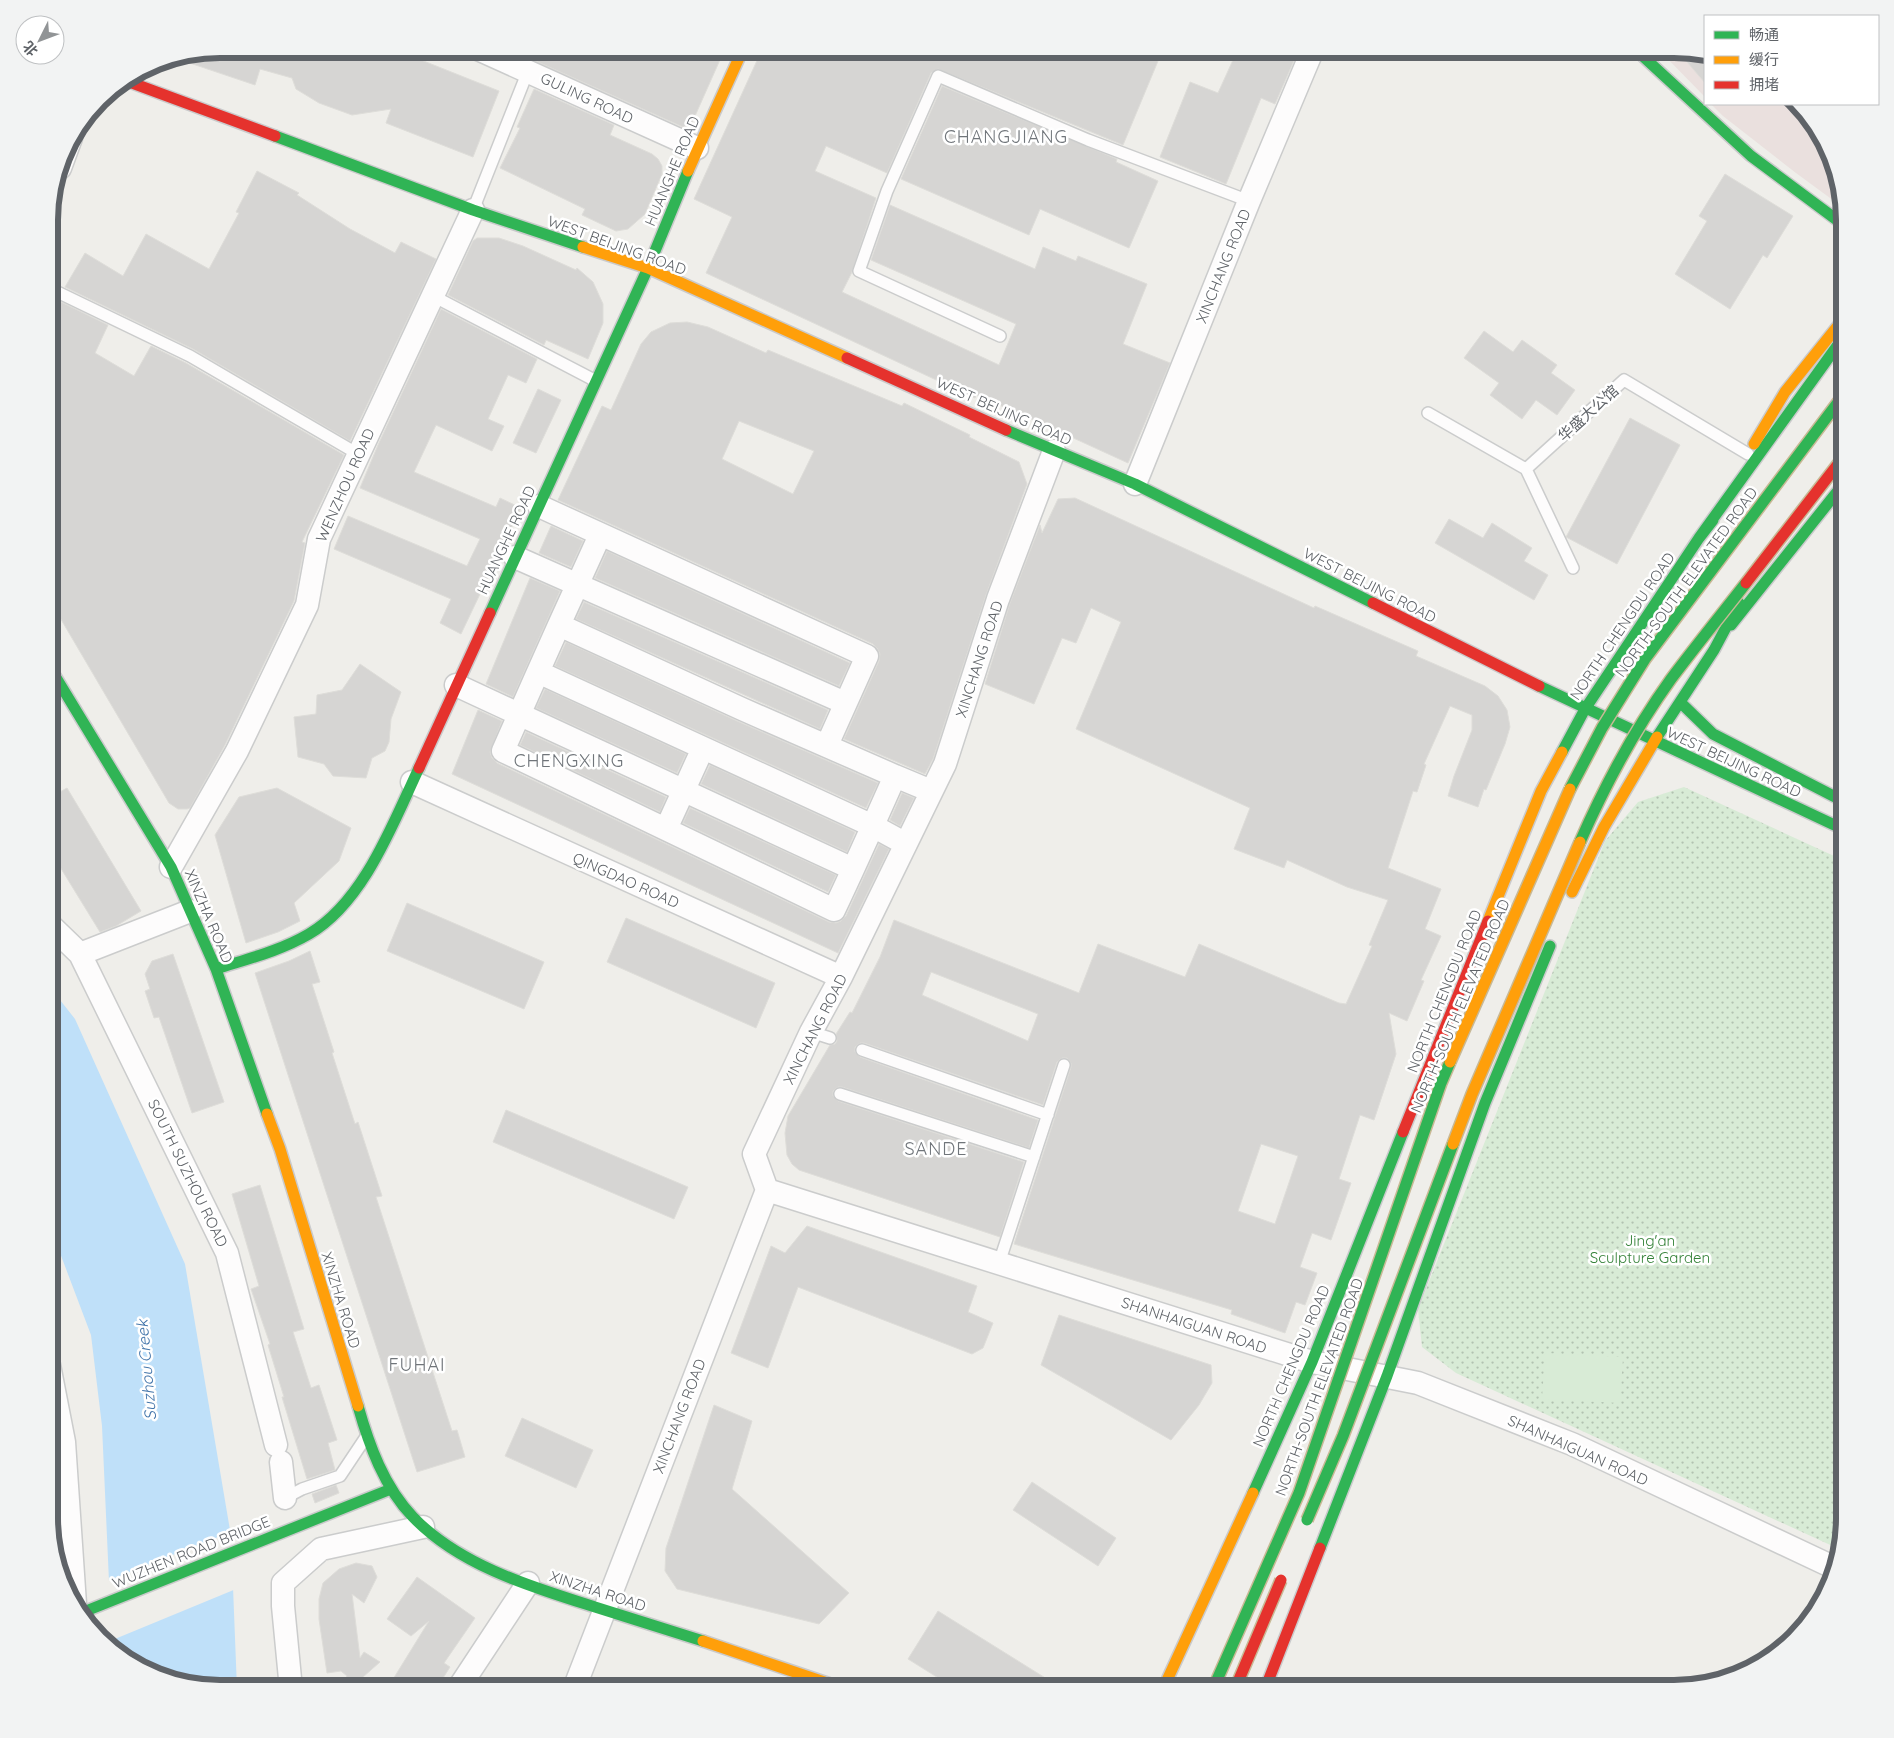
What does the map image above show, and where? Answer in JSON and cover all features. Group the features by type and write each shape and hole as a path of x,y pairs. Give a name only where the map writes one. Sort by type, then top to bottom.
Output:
{"main road":[{"name":"HUANGHE ROAD","path":"216,969 276,949 299,939 321,926 345,903 371,863 412,782 648,268 697,148 739,58"},
{"path":"1645,58 1751,156 1836,219"},
{"name":"WEST BEIJING ROAD","path":"133,83 473,210 648,268 1054,451 1134,484 1654,742 1745,782 1836,826"},
{"path":"1699,538 1784,392 1836,328"},
{"path":"1699,538 1836,346"},
{"name":"NORTH CHENGDU ROAD","path":"1167,1680 1312,1362 1541,791 1585,708 1699,538 1833,372"},
{"name":"NORTH-SOUTH ELEVATED ROAD","path":"1217,1680 1299,1493 1441,1083 1564,800 1602,728 1645,659 1836,405"},
{"path":"1304,1526 1343,1436 1472,1094 1593,812 1631,742 1671,680 1836,467"},
{"path":"1728,628 1749,580 1836,475"},
{"path":"1570,899 1608,819 1654,742 1728,628 1836,493"},
{"path":"1728,628 1755,611 1830,520"},
{"name":"XINZHA ROAD","path":"58,681 171,867 216,969 280,1149 367,1435 375,1457 391,1489 405,1509 423,1527 453,1550 476,1563 604,1610 777,1664 821,1680"},
{"path":"1680,702 1713,734 1836,797"},
{"path":"1269,1680 1387,1376 1485,1103 1555,934"},
{"name":"WUZHEN ROAD BRIDGE","path":"87,1610 391,1489"},
{"path":"1239,1680 1285,1572"}],"street":[{"name":"GULING ROAD","path":"498,58 697,148"},
{"name":"XINCHANG ROAD","path":"1134,484 1251,191 1309,58"},
{"name":"WENZHOU ROAD","path":"171,867 237,751 307,605 319,539 473,210"},
{"name":"XINCHANG ROAD","path":"577,1680 767,1190 754,1154 820,1035 841,977 945,764 998,599 1054,451"},
{"path":"538,506 867,656 826,745"},
{"path":"600,535 503,751 834,910 895,776"},
{"path":"515,557 845,703"},
{"path":"559,624 931,791"},
{"path":"538,672 873,826 906,844"},
{"path":"456,685 853,869"},
{"path":"666,830 703,748"},
{"name":"QINGDAO ROAD","path":"412,782 841,977"},
{"path":"80,954 190,911"},
{"name":"SOUTH SUZHOU ROAD","path":"58,933 80,954 227,1253 278,1454 286,1498"},
{"name":"SHANHAIGUAN ROAD","path":"767,1190 1312,1362 1418,1383 1572,1444 1829,1565"},
{"path":"58,1411 64,1442 74,1590"},
{"path":"290,1680 283,1606 283,1584 321,1549 423,1527"},
{"path":"464,1680 528,1583"}],"lane":[{"path":"473,210 528,72"},
{"path":"1000,336 859,271 886,191 938,76 1088,140 1251,191"},
{"path":"58,292 190,356 358,454"},
{"path":"433,296 596,380"},
{"name":"华盛大公馆","path":"1526,469 1624,380 1748,454"},
{"path":"1428,413 1526,469 1573,568"},
{"path":"862,1050 1048,1115"},
{"path":"999,1263 1064,1065"},
{"path":"840,1094 1034,1157"},
{"path":"286,1498 302,1489 340,1476 367,1435"}],"shaded area":[{"path":"1667,58 1704,61 1704,96"},
{"path":"1712,105 1789,105 1815,139 1831,178 1835,202 1796,173 1723,116"}],"green space":[{"name":"Jing'an Sculpture Garden","path":"1684,787 1836,857 1836,1529 1834,1546 1456,1373 1422,1347 1418,1309 1605,841 1638,802"},
{"path":"1545,1353 1623,1357 1620,1403 1542,1399"}],"water":[{"name":"Suzhou Creek","path":"58,997 75,1019 185,1264 231,1536 237,1680 209,1680 178,1675 139,1659 112,1639 102,1426 91,1335 58,1249"}],"pier":[{"path":"233,1531 236,1589 113,1640 110,1637 107,1581"}],"building":[{"path":"220,58 416,58 499,91 473,157 386,123 391,109 352,115 319,103 296,89 292,78 260,69 255,85 186,62"},
{"path":"529,58 721,58 691,125 683,127"},
{"path":"758,58 1159,58 1123,145 938,69 931,73 887,173 826,146 815,171 876,198 852,272 842,292 999,365 1016,324 871,260 890,205 1035,269 1043,247 1076,261 1078,256 1147,284 1123,344 1170,363 1128,463 976,395 975,398 706,273 732,217 694,199"},
{"path":"1234,58 1295,58 1275,104 1261,98 1226,184 1160,157 1190,82 1218,93"},
{"path":"1684,58 1704,61 1704,82"},
{"path":"942,86 1117,159 1116,162 1158,181 1129,248 1040,209 1029,235 901,179"},
{"path":"534,89 614,125 610,135 652,154 658,159 662,166 662,174 645,214 628,229 616,231 582,215 585,209 500,168 520,128 517,127"},
{"path":"257,171 299,193 297,195 350,229 395,253 401,242 436,259 350,441 193,349 65,287 85,253 123,276 146,234 209,269 239,213 236,212"},
{"path":"1725,174 1793,216 1767,258 1763,255 1730,309 1675,274 1707,221 1699,216"},
{"path":"477,238 499,238 523,246 576,270 577,268 593,282 603,304 603,323 588,359 546,340 544,345 448,295 473,241"},
{"path":"61,302 108,325 95,353 134,376 151,346 186,363 344,455 302,542 305,543 294,601 225,745 190,808 187,809 178,809 169,803 58,614 58,308"},
{"path":"441,309 537,359 526,383 508,375 488,419 504,426 492,451 436,425 414,472 496,507 500,498 521,508 461,634 440,623 451,599 334,549 348,516 467,566 480,539 360,488"},
{"path":"687,322 708,327 766,353 768,350 902,406 904,403 970,435 969,437 1019,462 1027,484 986,595 933,759 925,774 844,739 879,661 880,654 873,644 558,500 602,406 611,410 641,344 651,332 670,323","holes":["739,421 814,451 793,494 722,459"]},
{"path":"1484,331 1513,352 1522,340 1557,365 1551,373 1575,390 1557,415 1536,400 1522,419 1490,395 1499,383 1464,358"},
{"path":"538,389 561,400 536,453 513,443"},
{"path":"1630,418 1680,445 1617,564 1566,537"},
{"path":"1075,498 1314,608 1315,606 1418,651 1416,656 1485,686 1498,696 1507,710 1510,727 1505,744 1486,790 1484,789 1478,807 1448,796 1472,730 1472,715 1450,706 1424,764 1426,765 1417,792 1413,791 1388,868 1441,889 1425,929 1441,936 1421,980 1424,981 1407,1021 1389,1013 1396,1054 1374,1120 1360,1115 1339,1179 1351,1183 1331,1240 1312,1233 1300,1267 1317,1273 1305,1305 1296,1302 1285,1333 1231,1314 1232,1310 1014,1244 1071,1067 1071,1063 1067,1058 1062,1058 1057,1062 1043,1105 864,1043 860,1043 855,1047 855,1052 860,1057 1038,1120 1029,1148 842,1087 838,1087 833,1091 833,1096 838,1101 1024,1162 1000,1237 799,1170 792,1164 787,1155 785,1133 788,1116 830,1045 835,1044 837,1041 836,1034 850,1012 852,1013 880,957 894,920 1079,993 1098,944 1185,977 1199,944 1339,1003 1346,1004 1372,946 1369,945 1388,900 1347,887 1287,860 1284,868 1234,849 1250,808 1076,729 1121,622 1091,608 1076,643 1062,638 1034,704 985,684 1010,603 1040,525 1042,533 1058,499","holes":["931,972 1038,1014 1028,1041 922,995","1261,1144 1298,1156 1275,1224 1238,1211"]},
{"path":"1449,519 1483,538 1492,523 1532,548 1524,561 1548,575 1534,600 1435,543"},
{"path":"551,526 583,541 571,567 539,553"},
{"path":"607,551 850,663 839,686 595,578"},
{"path":"530,578 560,591 513,697 486,684"},
{"path":"584,602 828,710 820,729 576,619"},
{"path":"566,642 737,721 878,783 866,808 555,666"},
{"path":"360,664 401,692 391,719 389,742 385,751 372,758 366,778 333,776 324,764 298,757 294,717 316,714 317,695 342,690"},
{"path":"545,689 686,754 677,773 536,708"},
{"path":"478,710 502,721 490,752 492,758 497,763 829,922 836,923 846,916 879,844 889,849 838,953 452,774"},
{"path":"526,732 666,797 660,812 520,745"},
{"path":"710,765 855,832 847,852 701,784"},
{"path":"67,788 141,911 116,926 100,932 58,864 58,793"},
{"path":"277,788 351,828 339,861 294,903 300,921 278,932 246,943 215,835 239,797"},
{"path":"902,793 914,798 900,826 890,820"},
{"path":"690,808 836,875 828,892 683,823"},
{"path":"407,903 544,962 524,1009 387,951"},
{"path":"626,918 775,983 756,1028 607,962"},
{"path":"310,951 320,982 312,984 355,1124 358,1122 382,1196 376,1197 452,1431 457,1430 465,1457 417,1472 255,973"},
{"path":"173,954 224,1102 192,1113 159,1017 154,1018 145,991 150,989 145,974 152,961"},
{"path":"506,1110 688,1187 674,1219 493,1142"},
{"path":"260,1185 304,1329 293,1332 311,1388 319,1385 337,1440 328,1443 335,1470 307,1479 282,1397 284,1397 268,1345 270,1344 251,1289 259,1286 232,1194"},
{"path":"807,1226 977,1286 968,1312 993,1323 983,1348 972,1354 798,1287 768,1368 731,1353 771,1246 785,1253"},
{"path":"1059,1315 1211,1365 1212,1383 1199,1405 1171,1440 1041,1365"},
{"path":"714,1405 752,1421 732,1489 849,1593 819,1624 677,1589 665,1571 666,1548"},
{"path":"522,1418 593,1450 576,1488 505,1456"},
{"path":"1032,1482 1116,1538 1098,1566 1013,1510"},
{"path":"336,1485 339,1493 315,1503 312,1494"},
{"path":"356,1563 372,1566 377,1577 364,1603 352,1594 360,1658 364,1652 380,1662 363,1677 364,1680 344,1680 347,1676 341,1671 327,1673 319,1619 319,1599 323,1583 339,1569"},
{"path":"417,1577 475,1618 444,1663 450,1667 442,1680 393,1680 429,1621 411,1636 387,1619"},
{"path":"938,1611 1049,1680 942,1680 908,1659"}],"traffic: fast":[{"path":"1645,58 1751,156 1836,219"},
{"path":"275,136 473,210 583,247"},
{"path":"490,613 648,268 688,171"},
{"path":"1699,538 1836,348"},
{"path":"1570,789 1602,728 1645,659 1836,405"},
{"path":"1006,430 1135,484 1373,603"},
{"path":"1731,625 1836,493"},
{"path":"1562,752 1585,709 1713,520"},
{"path":"1580,842 1610,779 1645,718 1671,679 1746,583"},
{"path":"1657,737 1714,650 1739,603"},
{"path":"58,681 171,867 216,969 267,1114"},
{"path":"1539,686 1836,826"},
{"path":"1680,702 1713,734 1836,797"},
{"path":"216,969 287,945 309,934 328,920 346,902 375,860 419,768"},
{"path":"1320,1548 1387,1376 1485,1103 1550,946"},
{"path":"1217,1680 1299,1493 1441,1083 1450,1062"},
{"path":"1253,1493 1312,1362 1403,1132"},
{"path":"1307,1520 1343,1436 1453,1144"},
{"path":"358,1406 367,1436 379,1465 394,1492 413,1517 452,1549 475,1562 522,1583 703,1641"},
{"path":"87,1611 391,1489"}],"traffic: slow":[{"path":"688,171 739,58"},
{"path":"583,247 648,268 847,358"},
{"path":"1754,444 1785,392 1836,328"},
{"path":"1572,892 1604,827 1657,737"},
{"path":"1488,921 1541,791 1562,752"},
{"path":"1450,1062 1570,789"},
{"path":"1453,1144 1472,1094 1580,842"},
{"path":"267,1114 280,1149 358,1406"},
{"path":"1167,1680 1253,1493"},
{"path":"703,1641 818,1680"}],"traffic: jam":[{"path":"133,83 275,136"},
{"path":"847,358 1006,430"},
{"path":"1746,583 1836,467"},
{"path":"1373,603 1539,686"},
{"path":"419,768 490,613"},
{"path":"1403,1132 1488,921"},
{"path":"1269,1680 1320,1548"},
{"path":"1239,1680 1281,1580"}],"district":[{"name":"CHANGJIANG","path":"1006,136"},
{"name":"CHENGXING","path":"569,760"},
{"name":"SANDE","path":"936,1148"},
{"name":"FUHAI","path":"417,1364"}]}
